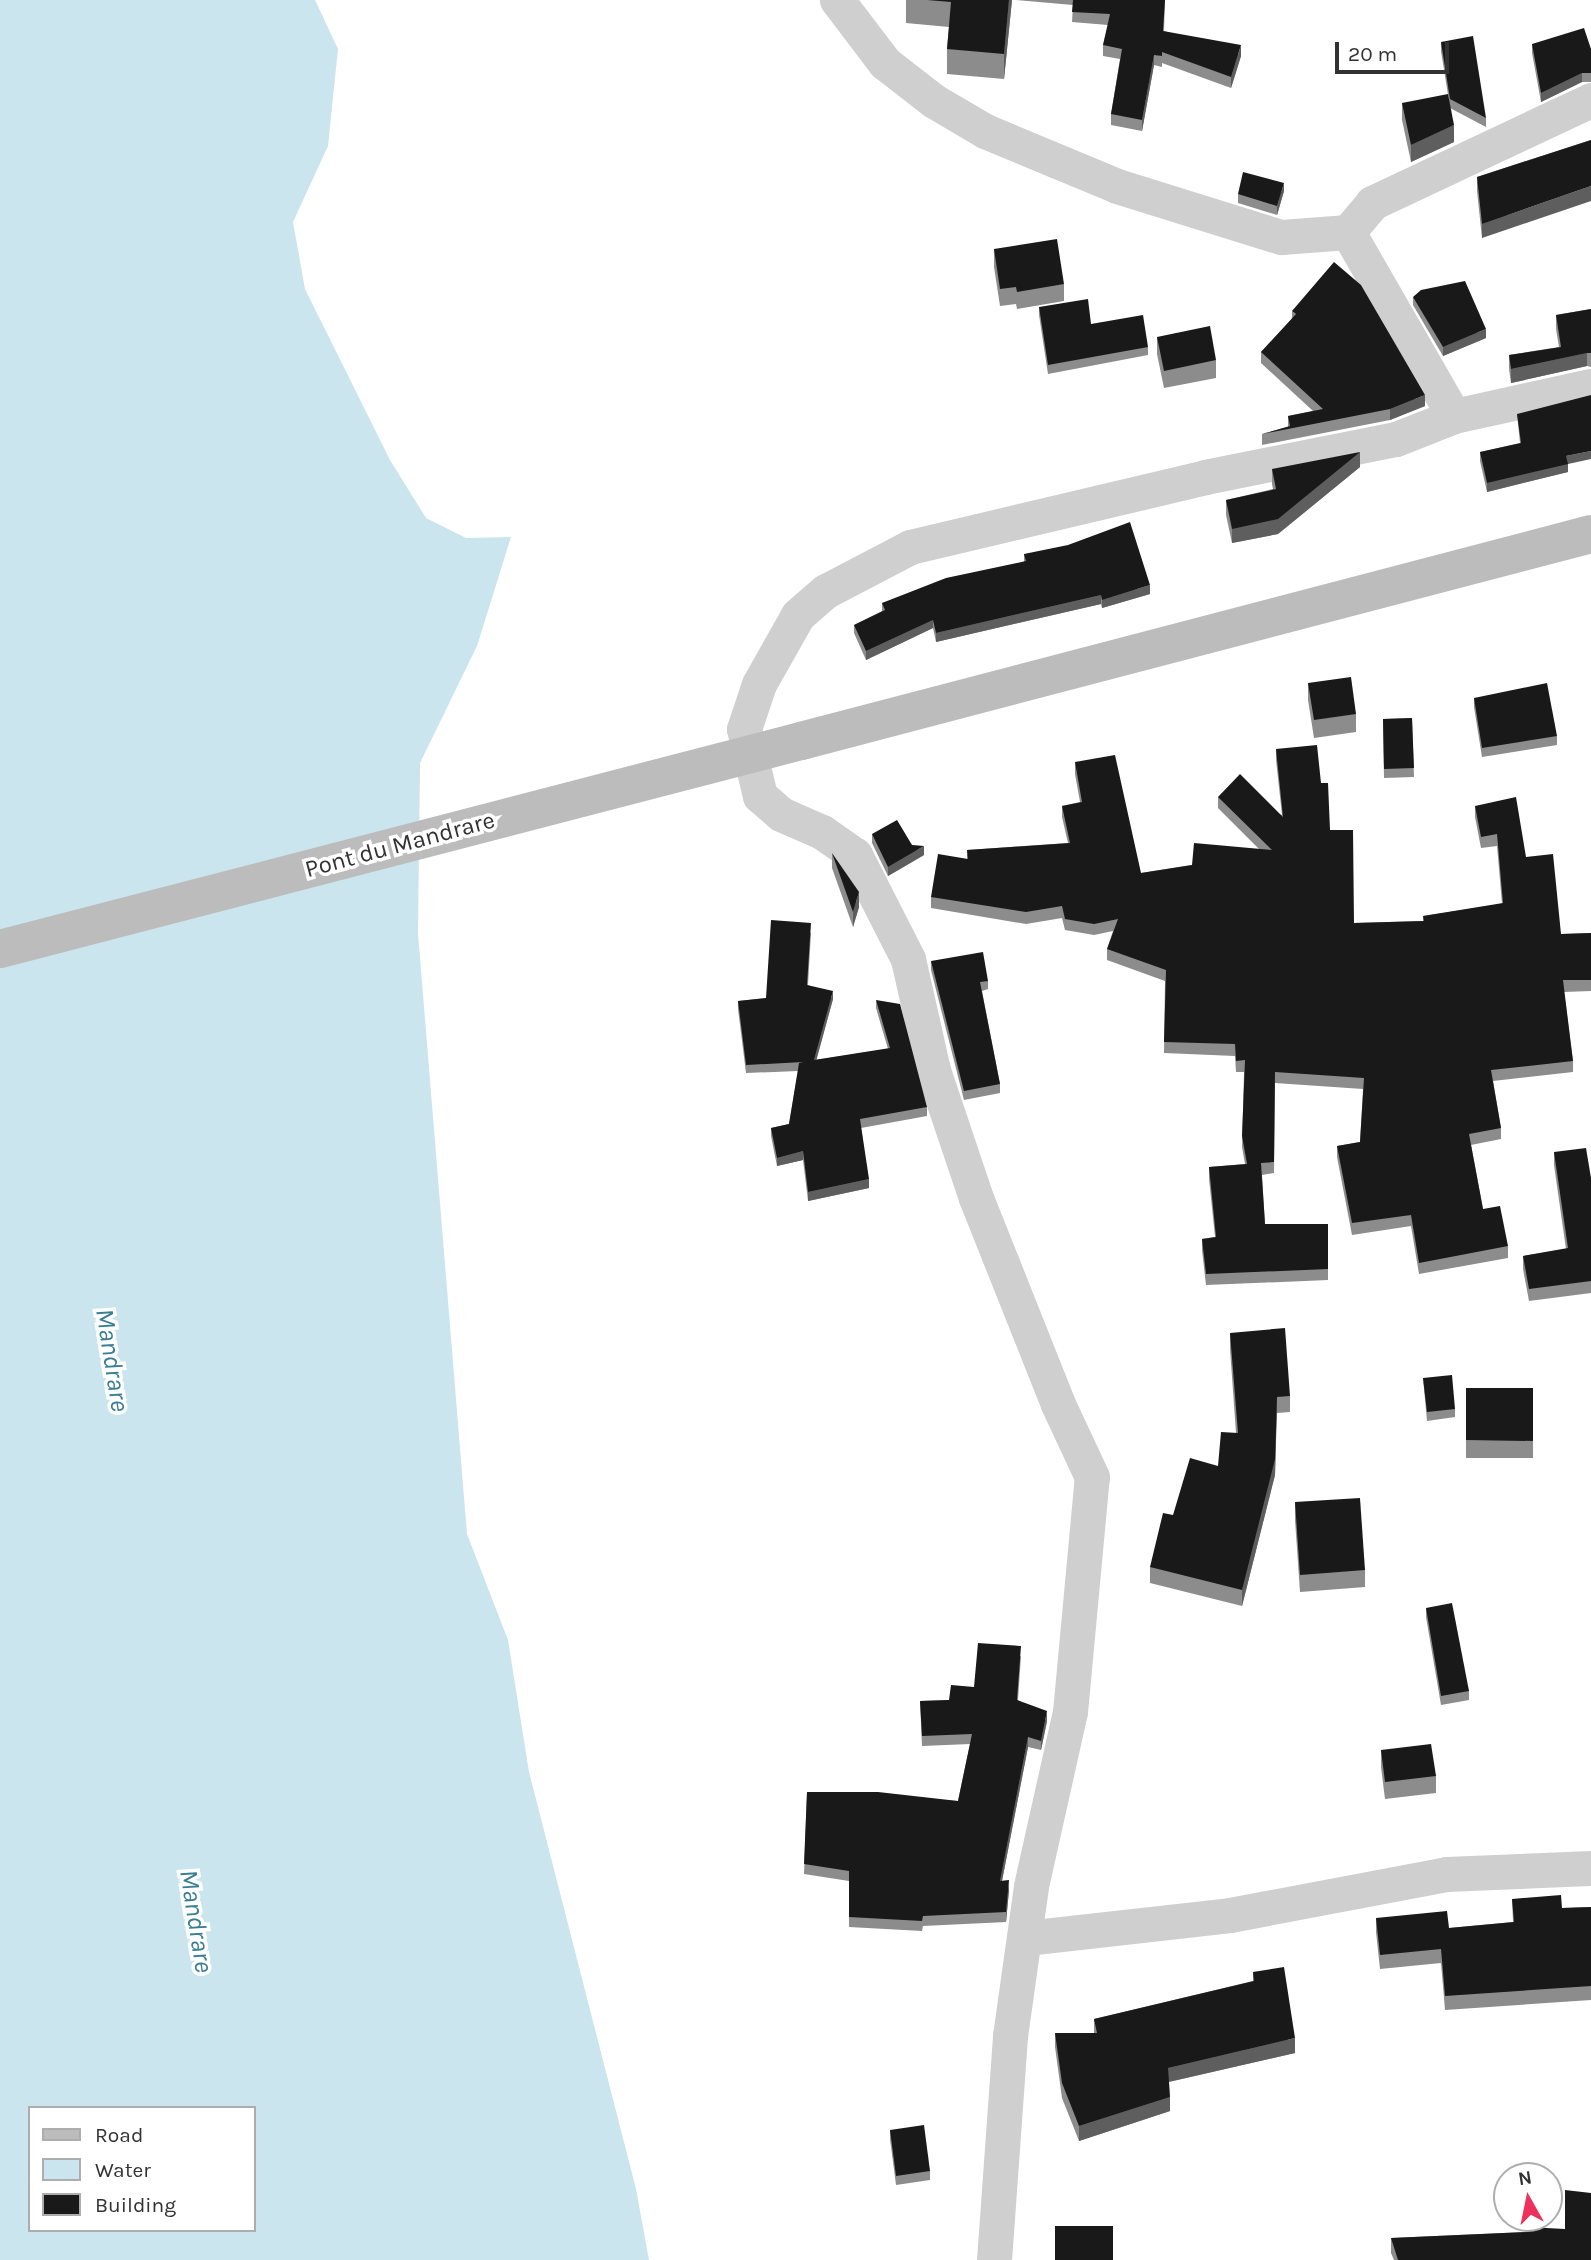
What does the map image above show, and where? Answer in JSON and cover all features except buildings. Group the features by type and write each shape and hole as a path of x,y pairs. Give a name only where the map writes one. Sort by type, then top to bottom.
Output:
{"main road":[{"name":"Pont du Mandrare","path":"0,949 1591,534"}],"street":[{"path":"837,0 885,63 934,101 985,131 1117,186 1281,237 1348,232 1372,203 1591,100"},
{"path":"1348,232 1454,415"},
{"path":"994,2260 1010,2036 1026,1938 1031,1886 1070,1712 1092,1477 976,1198 933,1070 908,959 855,855 822,832 781,814 760,796 744,729 759,684 798,615 826,591 910,547 1205,477 1395,439 1454,415 1591,386"},
{"path":"1026,1938 1230,1915 1446,1874 1591,1868"}],"water":[{"name":"Mandrare","path":"0,0 315,0 338,49 328,146 293,222 305,289 390,460 426,518 466,538 511,537 477,646 420,763 418,933 467,1534 508,1640 529,1772 636,2189 649,2260 0,2260"}]}
